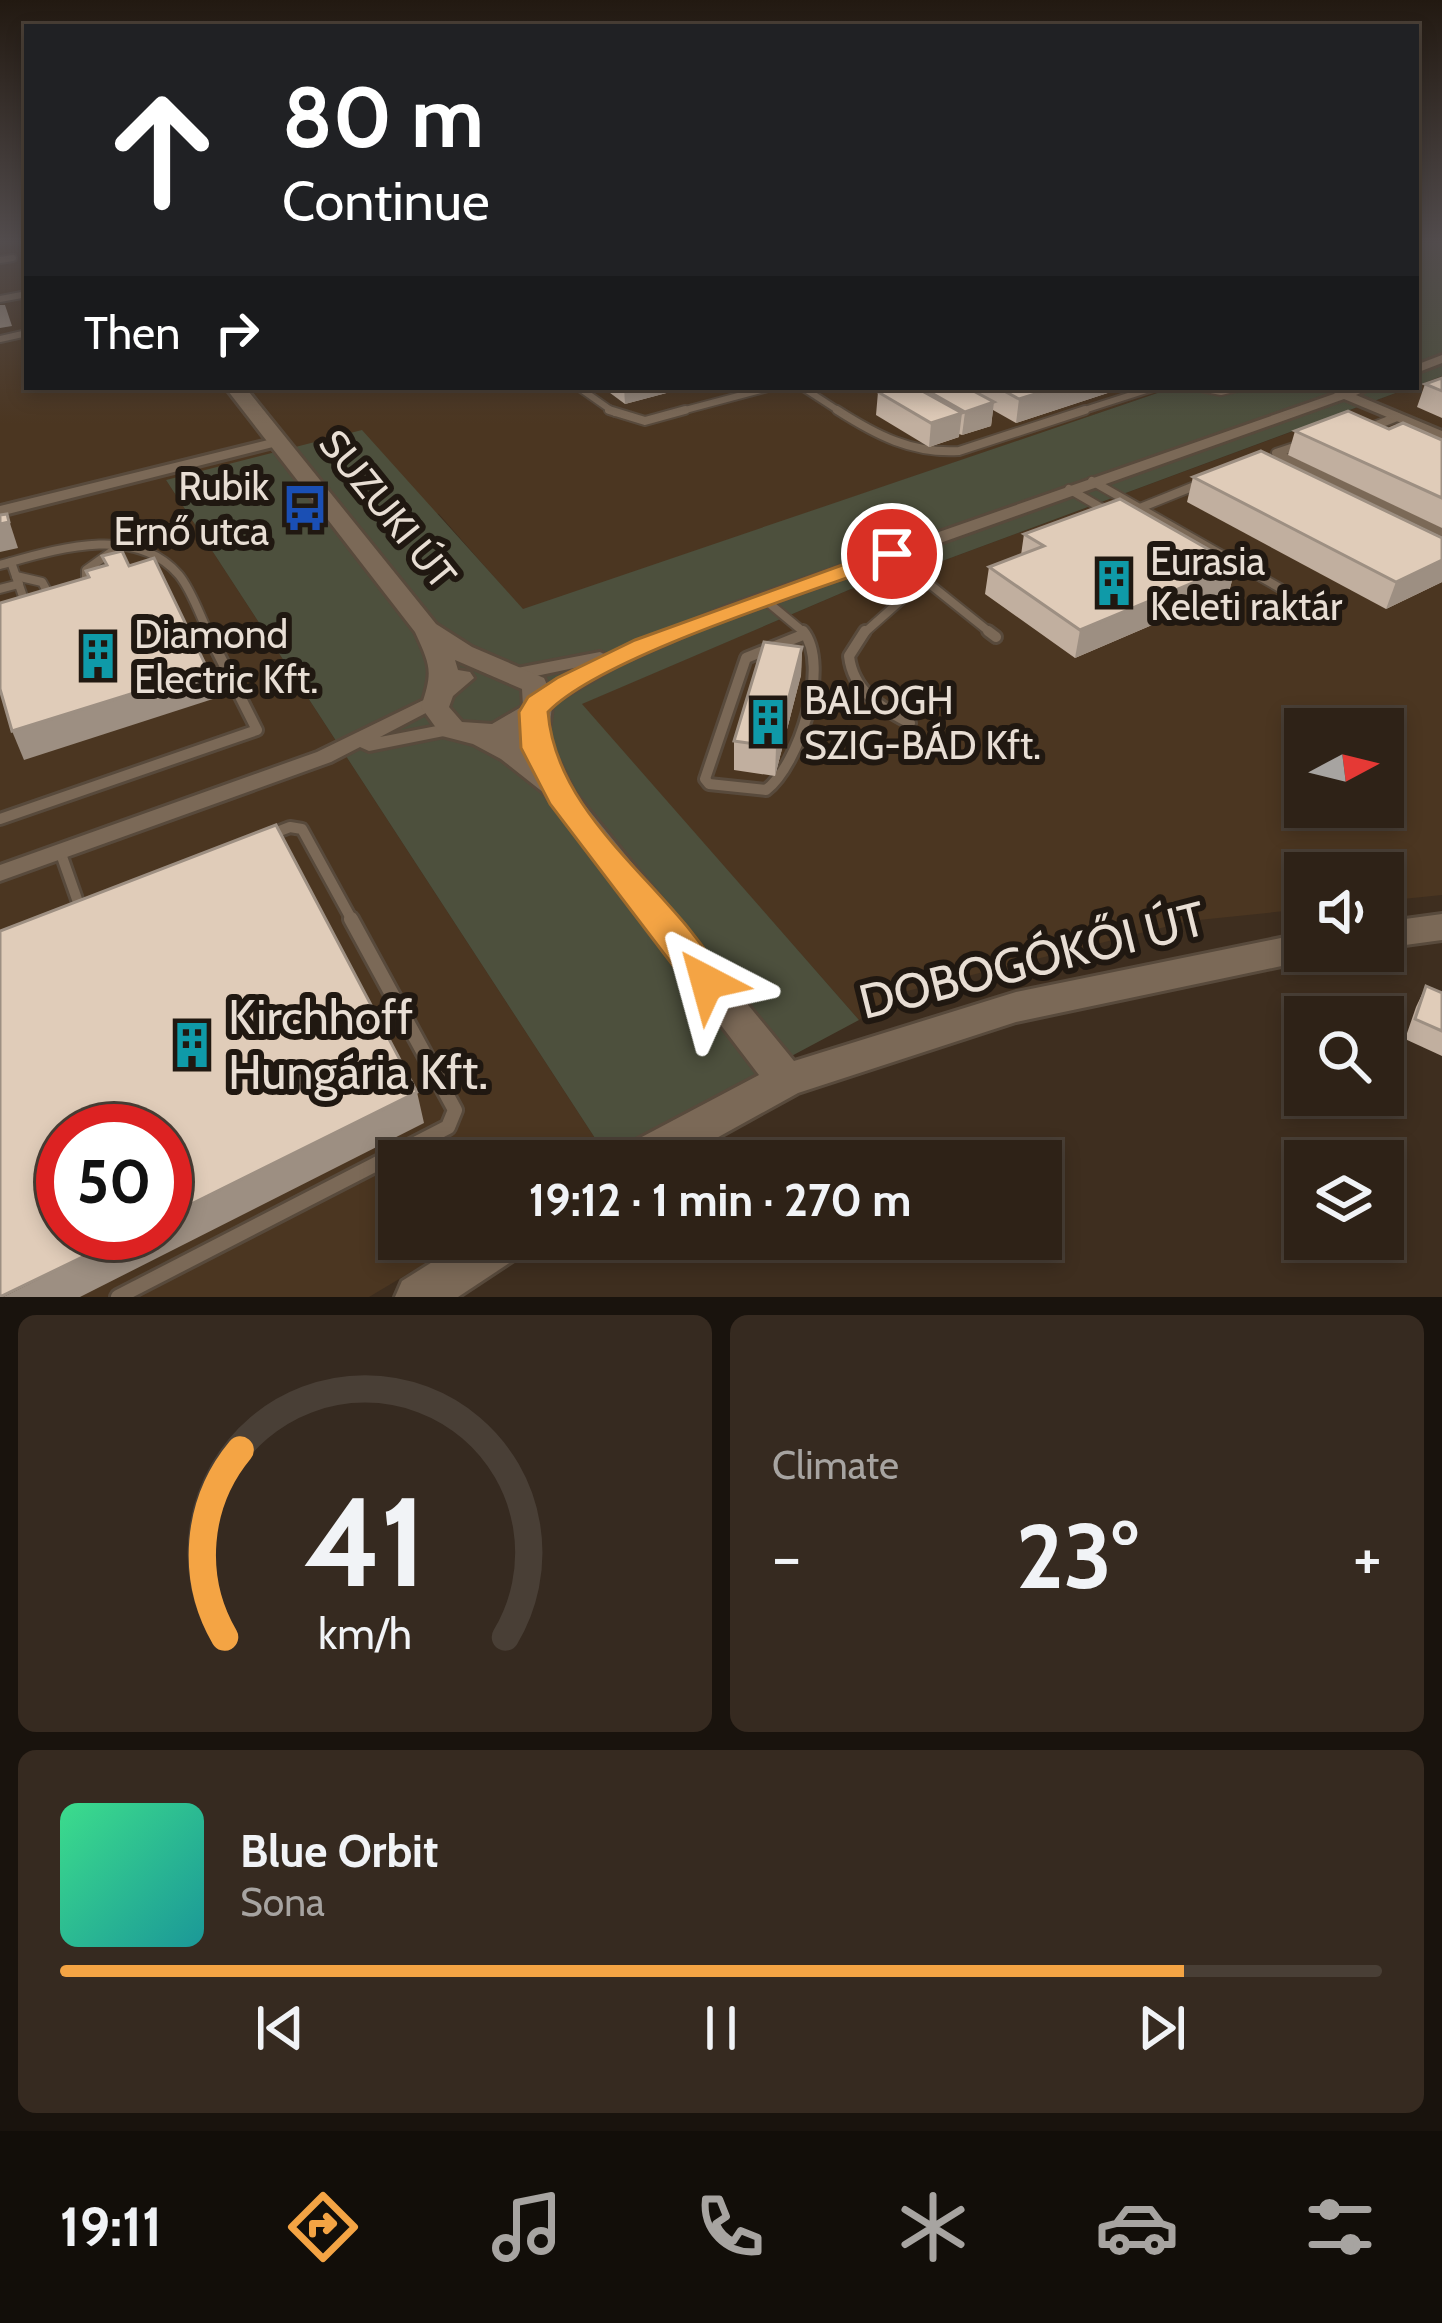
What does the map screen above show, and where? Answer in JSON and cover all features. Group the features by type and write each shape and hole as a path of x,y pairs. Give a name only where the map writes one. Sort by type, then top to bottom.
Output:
{"main road":[{"name":"SUZUKI ÚT","path":"238,390 427,630"},
{"path":"427,630 534,684 536,748 561,796"},
{"path":"427,630 444,665 437,716 512,752 561,796 786,1080"},
{"path":"441,694 471,674 511,672"},
{"path":"465,731 509,729 536,708"},
{"path":"1404,933 1442,928"},
{"name":"DOBOGÓKŐI ÚT","path":"675,1140 786,1080 1016,1007 1284,951"},
{"path":"418,1297 475,1260"}],"street":[{"path":"536,708 567,684 645,646 764,599 1358,390"},
{"path":"1345,395 1442,436"},
{"path":"0,511 276,442"},
{"path":"511,672 645,646"},
{"path":"0,873 324,757 441,694"},
{"path":"324,757 465,731"}],"lane":[{"path":"582,390 611,412 645,421 761,390"},
{"path":"807,390 900,446 938,454 1147,390"},
{"path":"1334,390 1345,395"},
{"path":"1366,429 1397,417"},
{"path":"1354,424 1378,434"},
{"path":"1307,442 1276,453 1442,532"},
{"path":"1140,508 1214,479"},
{"path":"1092,481 1280,588"},
{"path":"1069,489 1125,522"},
{"path":"0,819 257,730 180,576 153,562 119,546 79,544 6,564 18,580 30,619"},
{"path":"105,586 88,583 84,574 92,562 119,546"},
{"path":"892,554 996,637"},
{"path":"910,723 868,696 852,675 849,656 870,624 925,579"},
{"path":"0,590 18,580 48,587 56,610"},
{"path":"764,599 805,634 815,650 818,670 784,778 767,790 709,784 705,779 746,658 805,634"},
{"path":"118,1297 448,1127 455,1111 302,829 290,827 248,843"},
{"path":"60,851 79,905"},
{"path":"59,913 100,898"}],"shaded area":[{"path":"0,304 24,304 24,390 1166,390 523,610 439,514 166,480 596,1140 378,1140 378,1260 431,1260 369,1297 0,1297"},
{"path":"1442,376 1442,895 1404,899 1404,852 1284,852 1284,911 1189,921 903,992 859,1020 581,704 851,589 891,580 1404,390 1419,390 1419,385"}],"green space":[{"path":"1419,304 1442,304 1442,376 1419,385"},
{"path":"1166,390 1404,390 891,580 851,589 582,704 859,1020 634,1140 596,1140 166,480 362,430 523,609"}],"building":[{"path":"1442,378 1442,391 1425,384"},
{"path":"920,390 962,413 931,423 878,392"},
{"path":"926,390 972,390 994,402 965,412"},
{"path":"1002,390 1048,390 1019,399"},
{"path":"1348,411 1389,429 1403,423 1442,440 1442,498 1295,431"},
{"path":"1261,451 1442,538 1442,560 1396,582 1193,477"},
{"name":"Eurasia Keleti raktár","path":"1120,499 1236,565 1080,630 989,567 1044,546 1024,534"},
{"name":"Diamond Electric Kft.","path":"122,551 129,566 154,558 208,670 12,731 0,689 0,603 89,577 86,571 107,565 102,556"},
{"path":"764,642 802,647 776,747 734,741"},
{"name":"Kirchhoff Hungária Kft.","path":"276,825 417,1092 192,1204 192,1104 36,1104 36,1260 76,1260 0,1297 0,931"},
{"path":"1426,986 1442,993 1442,1031 1415,1019"}],"place":[{"name":"Rubik Ernő utca","path":"305,508"},
{"name":"Eurasia Keleti raktár","path":"1114,583"},
{"name":"Diamond Electric Kft.","path":"98,656"},
{"name":"BALOGH SZIG-BÁD Kft.","path":"768,722"},
{"name":"Kirchhoff Hungária Kft.","path":"192,1045"}],"route":[{"path":"707,982 561,796 536,748 533,712 567,684 645,646 892,554"}]}
